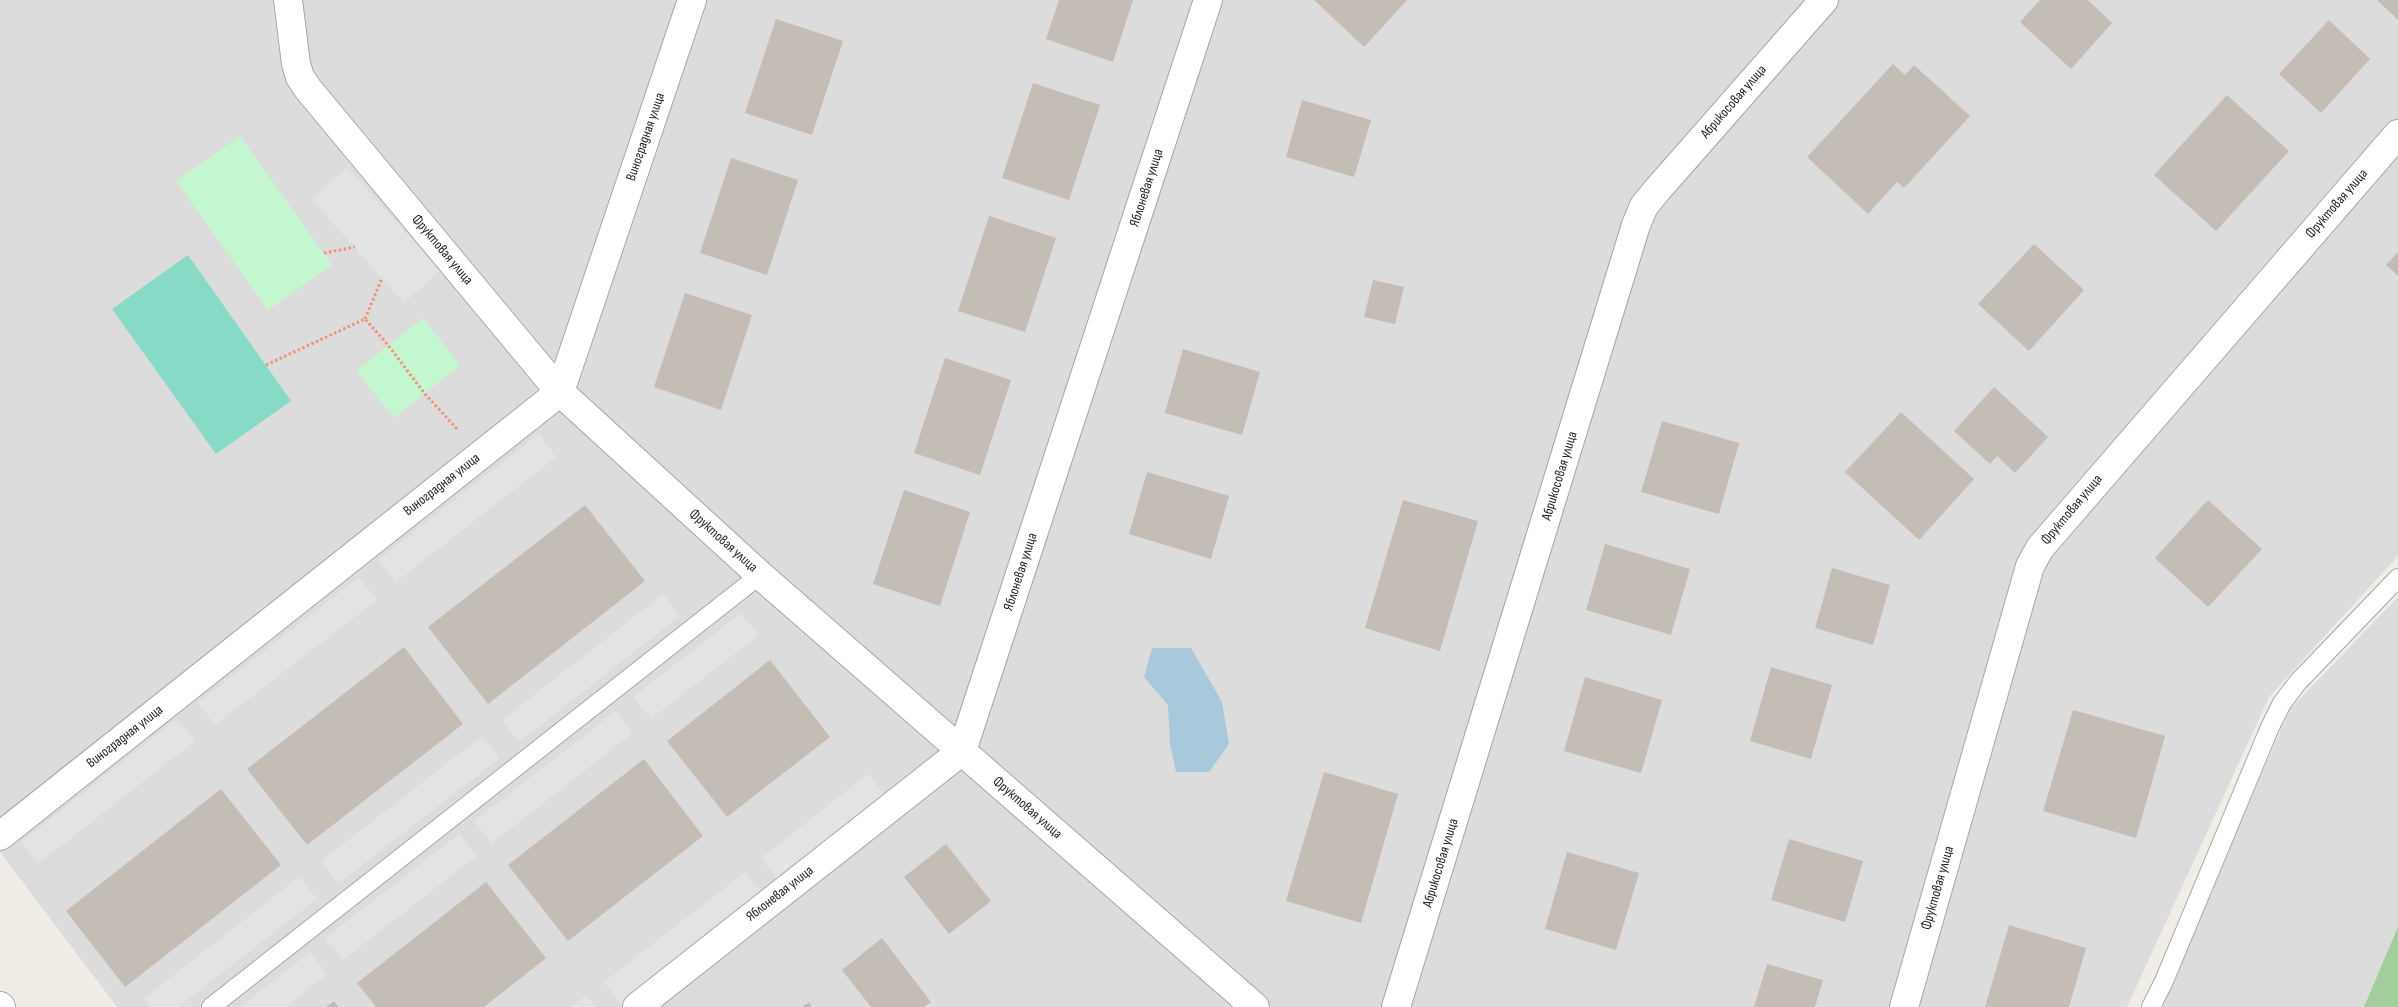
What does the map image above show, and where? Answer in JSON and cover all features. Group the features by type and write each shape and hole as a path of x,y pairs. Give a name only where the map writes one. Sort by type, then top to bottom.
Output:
{"street":[{"name":"Фруктовая улица","path":"288,0 296,64 300,77 308,89 560,392 760,575 1255,1007"},
{"name":"Виноградная улица","path":"0,836 560,392 692,0"},
{"name":"Яблоневая улица","path":"637,1007 962,751 1208,0"},
{"name":"Абрикосовая улица","path":"1396,1007 1636,225 1644,206 1824,0"},
{"name":"Фруктовая улица","path":"1904,1007 2030,566 2040,548 2398,134"}],"lane":[{"path":"211,1007 760,575"},
{"path":"2151,1007 2164,981 2270,727 2282,703 2298,682 2398,578"}],"path":[{"path":"324,253 355,247"},
{"path":"266,365 365,319 382,278"},
{"path":"365,319 388,345 425,394 481,454"}],"shaded area":[{"path":"0,0 2398,0 2398,556 2269,697 2127,1007 117,1007 0,852"},
{"path":"347,167 440,271 404,303 311,199"},
{"path":"539,434 556,457 395,583 378,560"},
{"path":"359,577 377,600 215,725 198,703"},
{"path":"663,594 680,616 519,742 502,720"},
{"path":"2398,597 2398,1007 2158,1007 2290,709"},
{"path":"741,613 759,635 651,719 633,697"},
{"path":"616,711 633,733 492,843 474,821"},
{"path":"177,719 195,741 38,864 21,842"},
{"path":"482,736 500,758 338,884 321,861"},
{"path":"868,774 886,796 778,880 761,858"},
{"path":"459,834 477,856 343,960 325,938"},
{"path":"745,872 763,894 621,1004 604,982"},
{"path":"299,877 317,899 178,1007 149,1007 143,999"},
{"path":"310,952 327,974 286,1007 240,1007"},
{"path":"586,995 595,1007 571,1007"}],"green space":[{"path":"240,136 332,265 268,310 176,181"},
{"path":"188,255 291,401 216,454 112,309"},
{"path":"423,318 460,365 394,418 356,371"},
{"path":"2398,927 2398,1007 2364,1007"}],"water":[{"path":"1152,648 1191,648 1222,702 1229,744 1209,772 1176,772 1170,743 1168,705 1144,677"}],"building":[{"path":"1059,0 1133,0 1113,62 1046,39"},
{"path":"1314,0 1407,0 1364,47"},
{"path":"2040,0 2088,0 2112,23 2071,69 2020,22"},
{"path":"2377,0 2398,0 2398,20"},
{"path":"776,19 843,41 812,135 745,113"},
{"path":"2329,20 2370,59 2321,113 2279,74"},
{"path":"1893,64 1905,75 1914,65 1970,116 1904,188 1897,182 1868,214 1807,157"},
{"path":"1033,83 1100,105 1069,200 1002,178"},
{"path":"2227,95 2289,151 2216,231 2154,175"},
{"path":"1302,100 1371,120 1354,177 1286,157"},
{"path":"731,158 798,180 767,275 700,253"},
{"path":"989,216 1056,238 1025,332 958,311"},
{"path":"2034,244 2084,290 2029,351 1978,304"},
{"path":"2398,252 2398,276 2386,265"},
{"path":"1373,280 1404,287 1395,324 1364,317"},
{"path":"685,293 752,315 721,410 654,387"},
{"path":"1183,349 1260,372 1242,435 1165,413"},
{"path":"945,358 1011,380 980,475 914,453"},
{"path":"1994,387 2048,437 2015,473 1997,456 1990,464 1954,431"},
{"path":"1901,412 1974,479 1919,540 1845,472"},
{"path":"1662,421 1739,443 1719,514 1641,492"},
{"path":"1147,472 1229,496 1211,559 1129,534"},
{"path":"904,490 970,512 940,606 873,584"},
{"path":"1403,500 1478,521 1440,651 1365,628"},
{"path":"2208,500 2262,549 2208,607 2155,558"},
{"path":"585,505 645,581 488,704 428,627"},
{"path":"1605,544 1690,569 1671,635 1586,610"},
{"path":"1832,568 1890,585 1873,645 1815,628"},
{"path":"404,647 463,724 307,845 247,769"},
{"path":"770,660 830,737 727,817 667,741"},
{"path":"1771,667 1832,685 1811,759 1750,741"},
{"path":"1585,677 1662,700 1641,773 1564,751"},
{"path":"2073,710 2165,736 2136,838 2043,811"},
{"path":"644,759 703,836 568,941 508,865"},
{"path":"1324,772 1398,794 1361,923 1286,901"},
{"path":"221,789 281,865 125,987 66,911"},
{"path":"1789,839 1863,861 1845,922 1771,900"},
{"path":"946,844 991,901 949,934 904,877"},
{"path":"1567,852 1639,873 1616,950 1545,929"},
{"path":"486,882 546,958 484,1007 376,1007 357,983"},
{"path":"2009,925 2086,948 2069,1007 1985,1007"},
{"path":"882,938 931,1002 924,1007 871,1007 842,970"},
{"path":"1767,964 1823,980 1815,1007 1754,1007"},
{"path":"334,1001 339,1007 326,1007"},
{"path":"809,1002 812,1007 802,1007"}]}
